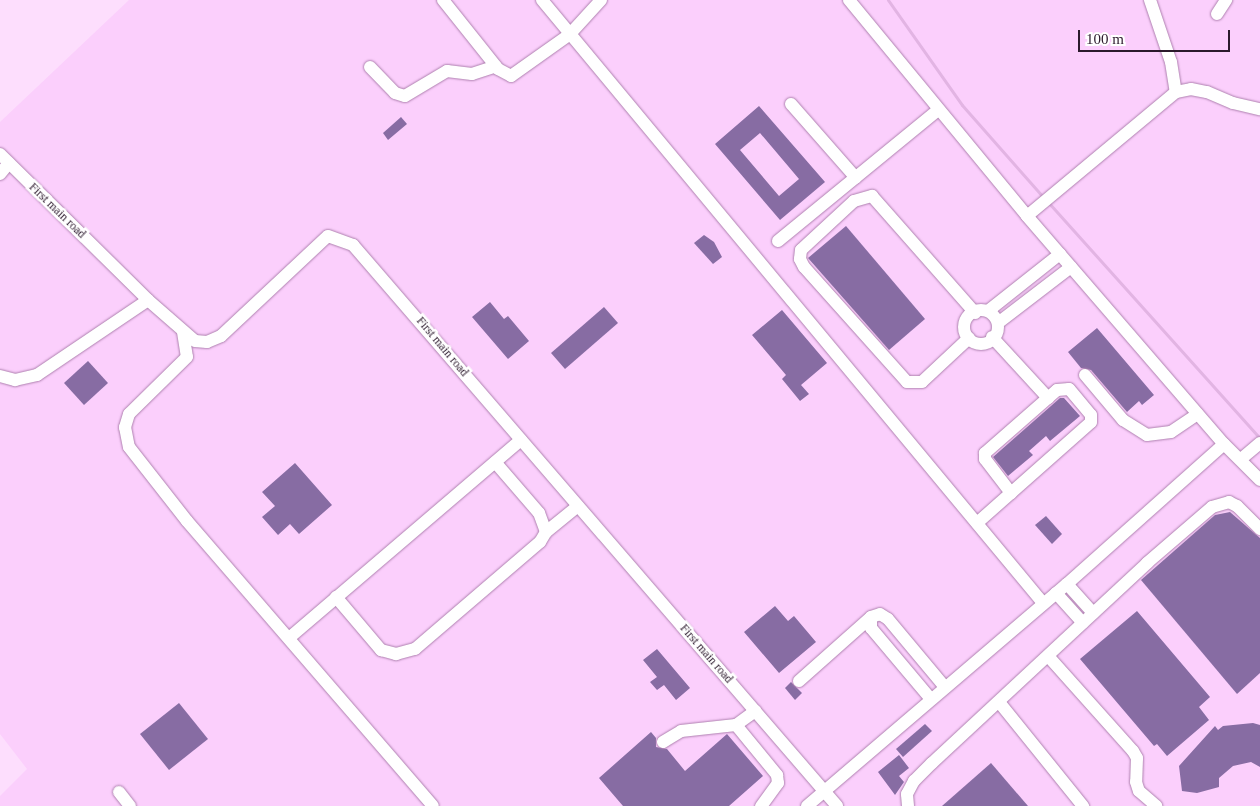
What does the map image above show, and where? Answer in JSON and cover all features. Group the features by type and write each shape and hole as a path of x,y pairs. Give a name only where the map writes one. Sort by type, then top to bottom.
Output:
{"street":[{"path":"443,0 505,75 518,74 570,34 601,0"},
{"path":"542,0 1043,603"},
{"path":"849,0 938,110 1071,268 1224,444 1260,480"},
{"path":"1150,0 1170,62 1176,92"},
{"path":"1217,14 1226,0"},
{"path":"370,67 395,93 405,96 447,71 472,74 496,66"},
{"path":"1027,216 1176,92 1191,89 1207,92 1234,104 1260,109"},
{"path":"791,104 856,178"},
{"path":"778,241 938,110"},
{"path":"0,174 4,159"},
{"name":"First main road","path":"4,159 148,300 183,332 202,342 221,336 328,236 353,245 755,711 832,785 837,806"},
{"path":"969,338 922,382 907,382 804,268 800,259 800,250 854,200 872,196 981,312 998,323 1000,329 992,338 980,346 969,338 962,325 981,312 1060,254"},
{"path":"998,323 1071,268"},
{"path":"0,376 20,380 37,374 148,300"},
{"path":"183,332 187,357 129,414 125,427 129,447 187,522 433,806"},
{"path":"992,338 1048,398"},
{"path":"1085,375 1123,420 1146,435 1171,432 1198,414"},
{"path":"977,523 1011,493 1091,422 1092,415 1069,389 1061,388 985,453 985,459 1011,493"},
{"path":"289,638 520,440"},
{"path":"807,806 944,686 1067,584 1224,444"},
{"path":"1241,459 1258,445"},
{"path":"495,462 539,513 546,532"},
{"path":"908,806 907,794 914,781 1147,563 1220,503 1237,506 1260,529"},
{"path":"336,598 380,650 388,654 416,649 540,542 546,532 578,506"},
{"path":"1067,584 1093,613"},
{"path":"1056,593 1083,623"},
{"path":"799,681 871,617 880,614 888,619 944,686"},
{"path":"871,617 871,628 930,698"},
{"path":"1048,656 1134,751 1137,758 1136,782 1139,791 1156,806"},
{"path":"999,702 1083,806"},
{"path":"663,742 681,731 736,725 755,711"},
{"path":"736,725 776,775 778,783 761,806"},
{"path":"119,792 130,806"}],"shaded area":[{"path":"129,0 1260,0 1260,806 0,806 0,796 27,769 0,734 0,122"}],"building":[{"path":"759,106 825,182 780,220 715,144","holes":["760,133 799,179 779,196 740,150"]},
{"path":"401,117 407,124 388,140 383,133"},
{"path":"846,226 925,319 889,350 808,258"},
{"path":"704,235 714,242 722,257 713,264 694,243"},
{"path":"490,302 504,319 508,316 529,341 508,359 472,317"},
{"path":"604,307 618,323 565,369 551,353"},
{"path":"782,310 827,363 801,385 809,394 800,401 782,379 786,375 752,335"},
{"path":"1097,328 1154,395 1142,405 1139,401 1127,412 1091,370 1081,368 1068,352"},
{"path":"88,361 108,383 84,405 64,383"},
{"path":"1060,398 1064,398 1080,416 1050,441 1046,436 1029,451 1033,455 1008,476 993,457"},
{"path":"295,463 332,505 299,534 290,524 278,535 262,517 275,506 262,492"},
{"path":"1230,512 1260,538 1260,673 1237,694 1141,580 1215,515"},
{"path":"1046,516 1062,534 1052,544 1035,525"},
{"path":"775,606 788,621 794,616 816,642 779,673 744,632"},
{"path":"1137,611 1210,697 1199,707 1209,720 1167,756 1157,744 1154,746 1080,659"},
{"path":"657,649 690,688 676,700 664,685 657,690 650,682 657,677 643,660"},
{"path":"791,682 802,693 795,700 785,688"},
{"path":"179,703 208,739 169,770 140,734"},
{"path":"1253,723 1260,725 1260,767 1251,762 1233,766 1219,778 1219,787 1197,793 1182,791 1179,766 1215,726 1218,730 1223,726"},
{"path":"925,724 932,731 903,757 896,749"},
{"path":"651,732 656,738 656,747 667,749 685,771 727,734 763,776 729,806 623,806 599,778"},
{"path":"899,755 909,768 899,776 904,782 895,795 878,772"},
{"path":"991,763 1028,806 942,806"}],"waterway":[{"path":"888,0 962,105 1044,198"},
{"path":"1048,202 1260,438"}]}
